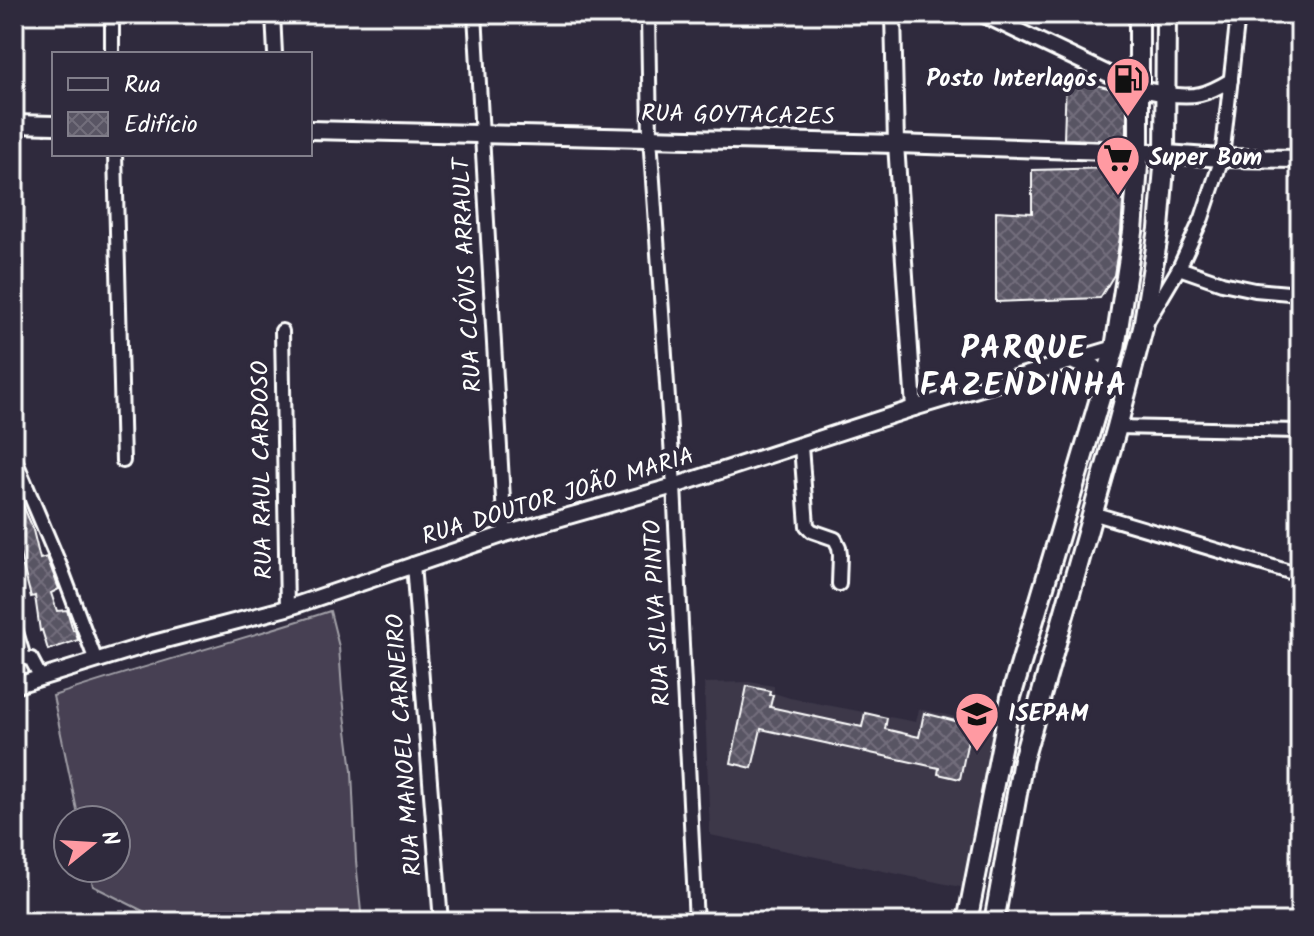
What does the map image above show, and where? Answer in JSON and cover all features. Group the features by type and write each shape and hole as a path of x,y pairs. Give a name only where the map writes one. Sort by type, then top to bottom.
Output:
{"main road":[{"path":"967,922 1011,697 1115,348 1133,232 1139,152 1139,14"},
{"path":"994,922 1023,760 1143,328 1159,229 1165,155 1166,14"},
{"path":"14,124 52,125"},
{"name":"RUA GOYTACAZES","path":"312,130 896,144 1300,159"},
{"path":"1115,348 1134,340 1143,328"},
{"path":"1076,361 1093,368 1104,380"}],"street":[{"path":"112,14 112,52"},
{"path":"273,14 275,52"},
{"name":"RUA CLÓVIS ARRAULT","path":"475,14 505,534"},
{"name":"RUA SILVA PINTO","path":"648,14 650,137 674,486 696,922"},
{"path":"893,14 896,144 914,408"},
{"path":"982,14 1140,89 1200,96 1231,80"},
{"path":"1143,328 1179,268 1202,218 1222,158 1238,14"},
{"path":"115,156 123,461"},
{"path":"1179,268 1222,283 1300,294"},
{"name":"RUA RAUL CARDOSO","path":"282,331 287,608"},
{"name":"RUA DOUTOR JOÃO MARIA","path":"14,686 150,644 287,608 505,534 674,486 914,408 1115,348"},
{"path":"1117,427 1300,431"},
{"path":"801,446 807,526 812,531 835,539 839,547 839,584"},
{"path":"14,457 96,661"},
{"path":"1092,513 1300,575"},
{"name":"RUA MANOEL CARNEIRO","path":"413,564 441,922"},
{"path":"14,625 24,658 31,659 41,678"},
{"path":"14,659 18,641"}],"shaded area":[{"path":"330,611 339,647 352,771 362,922 170,922 93,886 132,884 132,804 76,804 53,696"},
{"path":"749,682 774,686 774,693 790,698 916,722 919,709 998,726 965,888 710,835 704,683"}],"building":[{"path":"1066,78 1117,90 1127,98 1125,141 1064,139"},
{"path":"1114,168 1125,175 1121,231 1114,275 1100,298 996,302 996,211 1032,213 1032,170"},
{"path":"14,485 32,526 40,559 47,557 59,589 51,593 57,611 67,610 78,640 48,650 40,631 35,596 31,597 19,551 14,552"},
{"path":"747,686 770,691 769,695 773,695 770,707 862,727 865,713 887,718 885,729 919,737 924,713 971,725 960,779 938,774 939,768 761,729 752,768 731,763"}],"place":[{"name":"Posto Interlagos","path":"1128,118"},
{"name":"Super Bom","path":"1118,197"},
{"name":"ISEPAM","path":"977,753"}],"district":[{"name":"PARQUE FAZENDINHA","path":"1024,368"}]}
